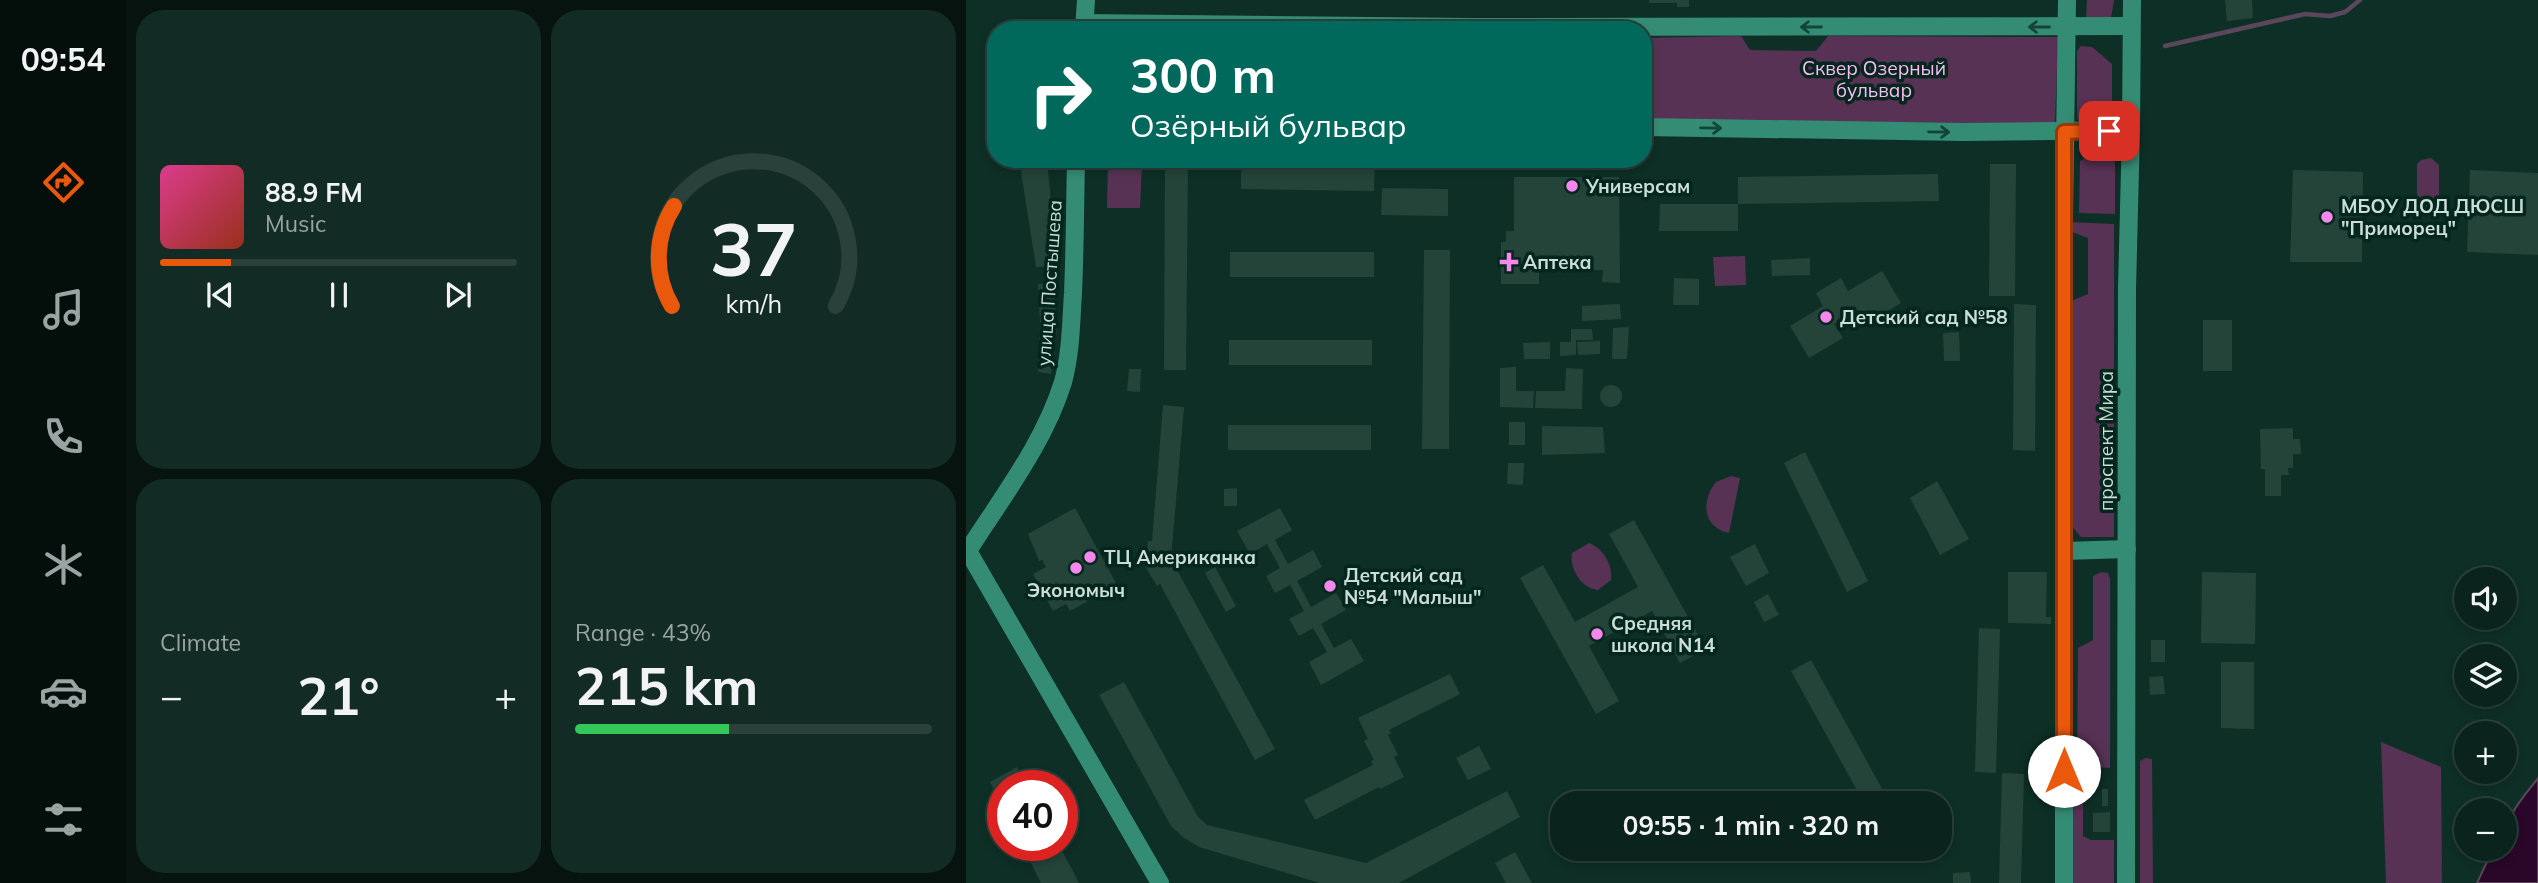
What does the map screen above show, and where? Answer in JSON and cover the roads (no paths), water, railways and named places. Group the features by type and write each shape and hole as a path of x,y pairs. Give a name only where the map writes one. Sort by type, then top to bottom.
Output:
{"street":[{"path":"1084,21 1086,0"},
{"path":"2064,883 2064,132 2067,0"},
{"name":"проспект Мира","path":"2126,883 2127,289 2132,0"},
{"path":"1652,28 2131,26"},
{"path":"1652,127 2064,132 2131,130"},
{"name":"улица Постышева","path":"1076,168 1072,319 1063,382 1055,406 1027,458 967,553 1160,883"},
{"path":"2064,551 2127,549"}],"waterway":[{"path":"2165,46 2305,14 2330,16 2345,12 2360,0"}],"place":[{"name":"Универсам","path":"1572,186"},
{"name":"МБОУ ДОД ДЮСШ \"Приморец\"","path":"2327,217"},
{"name":"Аптека","path":"1509,262"},
{"name":"Детский сад №58","path":"1826,317"},
{"name":"ТЦ Американка","path":"1090,557"},
{"name":"Экономыч","path":"1076,568"},
{"name":"Детский сад №54 \"Малыш\"","path":"1330,586"},
{"name":"Средняя школа N14","path":"1597,634"}],"park label":[{"name":"Сквер Озерный бульвар","path":"1874,79"}]}
